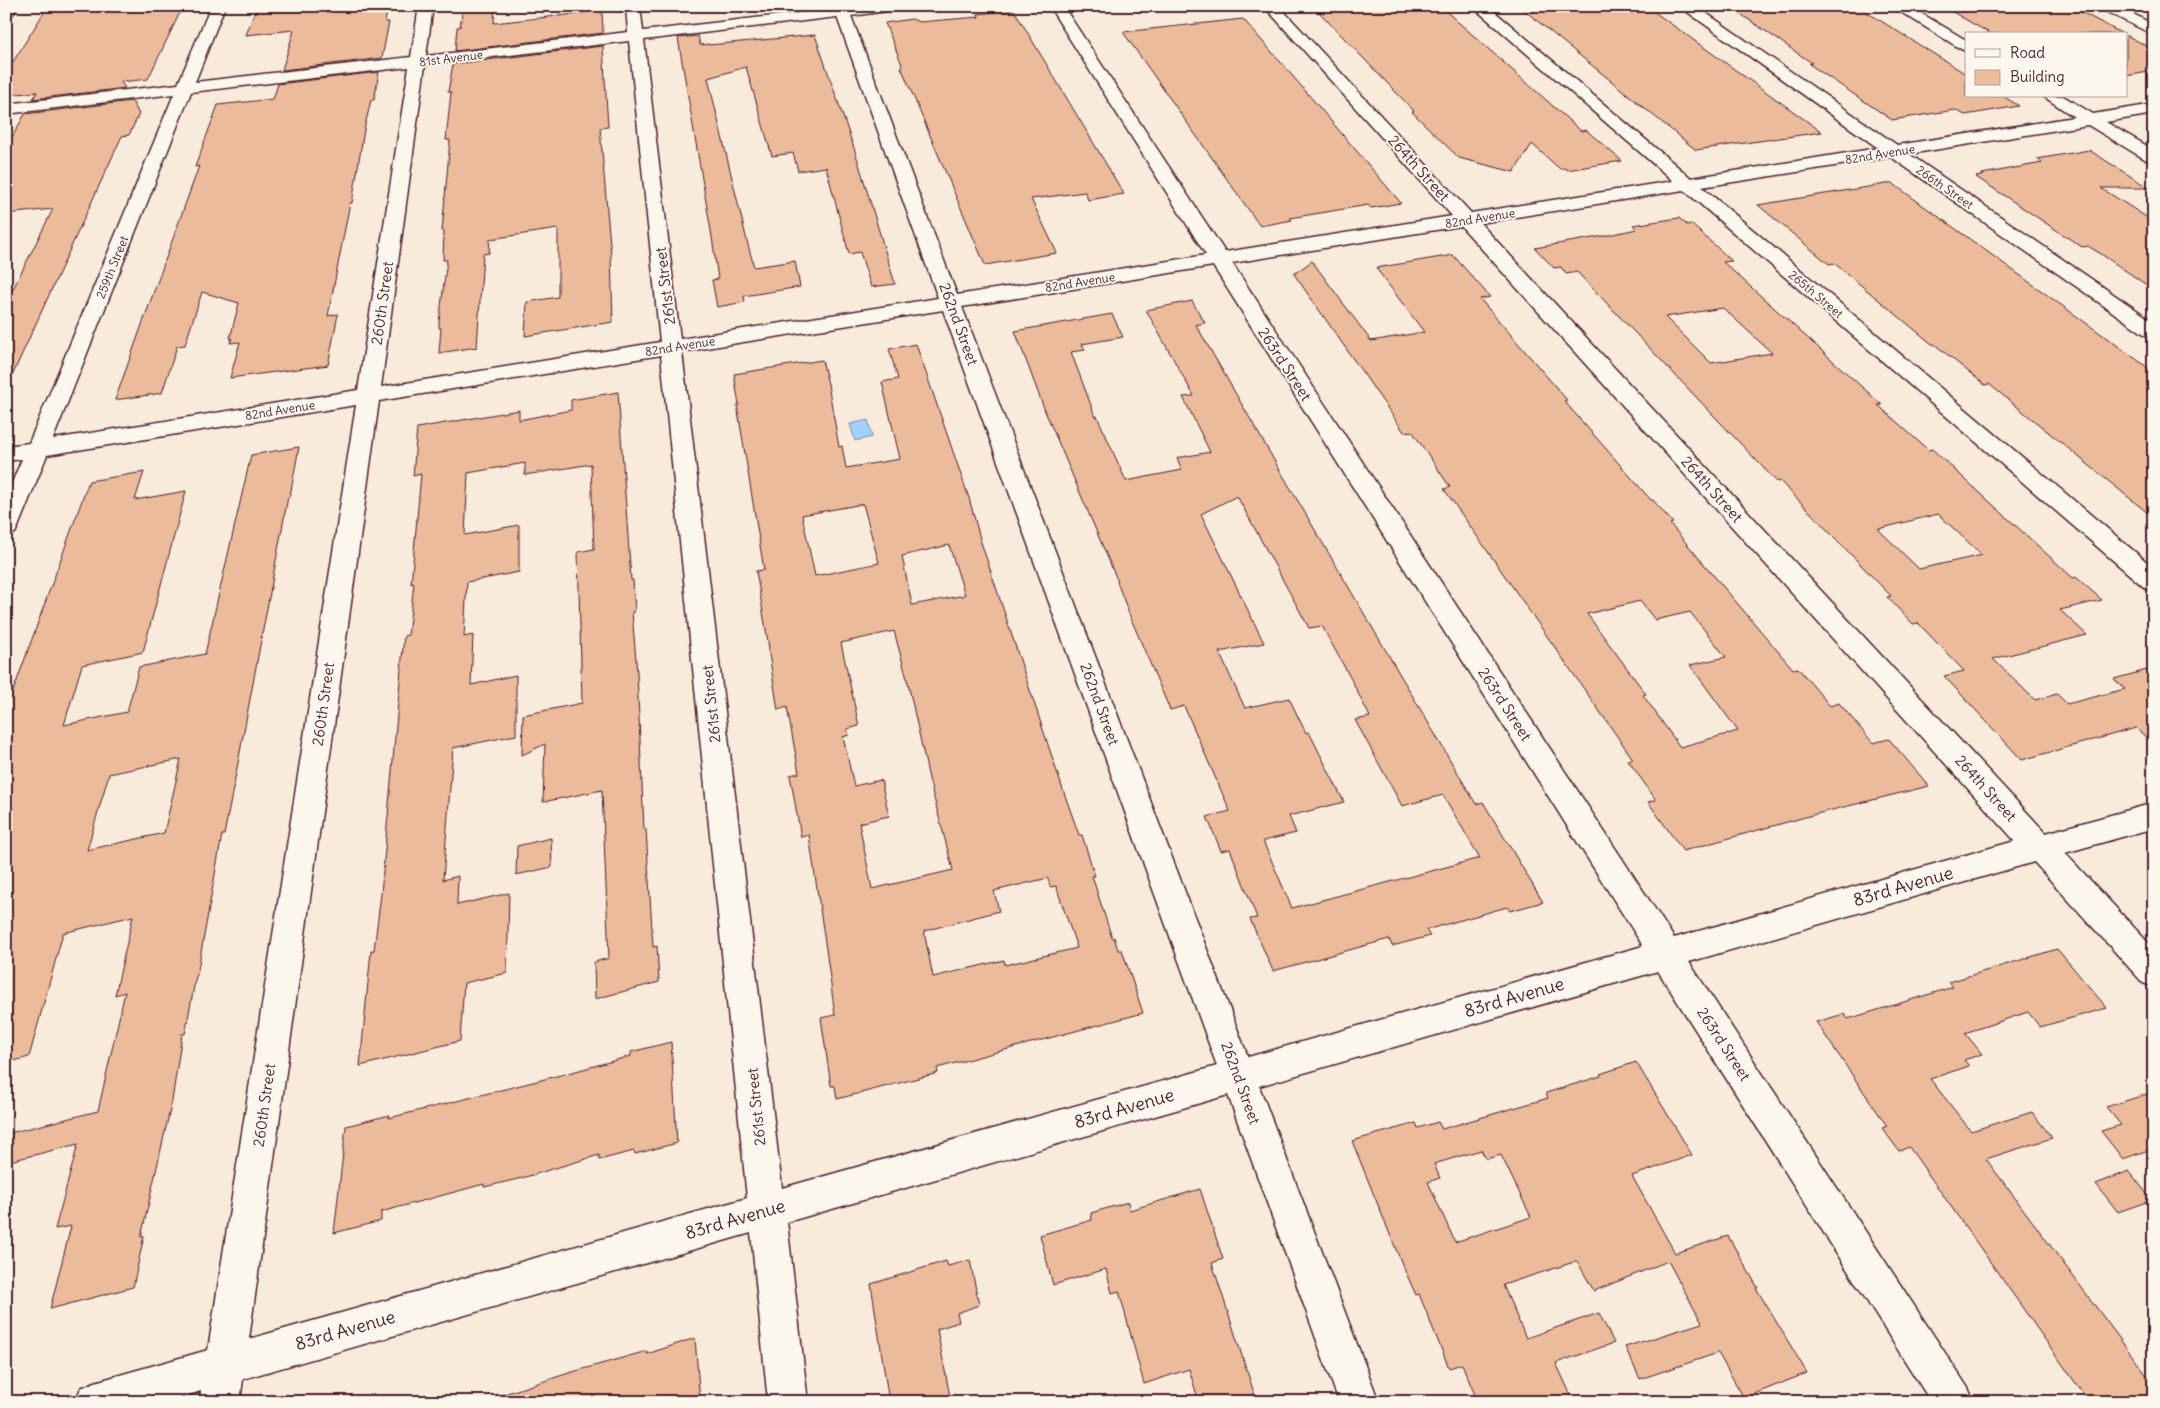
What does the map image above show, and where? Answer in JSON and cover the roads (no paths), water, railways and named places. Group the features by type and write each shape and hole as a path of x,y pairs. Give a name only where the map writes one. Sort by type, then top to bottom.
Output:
{"street":[{"path":"6,14 11,6"},
{"name":"259th Street","path":"6,527 218,6"},
{"name":"260th Street","path":"220,1402 426,6"},
{"name":"261st Street","path":"634,6 788,1402"},
{"name":"81st Avenue","path":"6,109 637,37 841,9 895,6"},
{"name":"263rd Street","path":"1056,6 1954,1402"},
{"name":"264th Street","path":"1271,6 2154,972"},
{"name":"265th Street","path":"1479,6 2154,582"},
{"name":"266th Street","path":"1686,6 2154,332"},
{"path":"1898,6 1965,45"},
{"path":"2106,6 2154,31"},
{"name":"262nd Street","path":"841,9 1359,1402"},
{"path":"2054,98 2154,157"},
{"name":"82nd Avenue","path":"6,454 2154,109"},
{"name":"83rd Avenue","path":"95,1402 2154,815"}],"water":[{"path":"868,420 872,437 855,441 850,424"}]}
